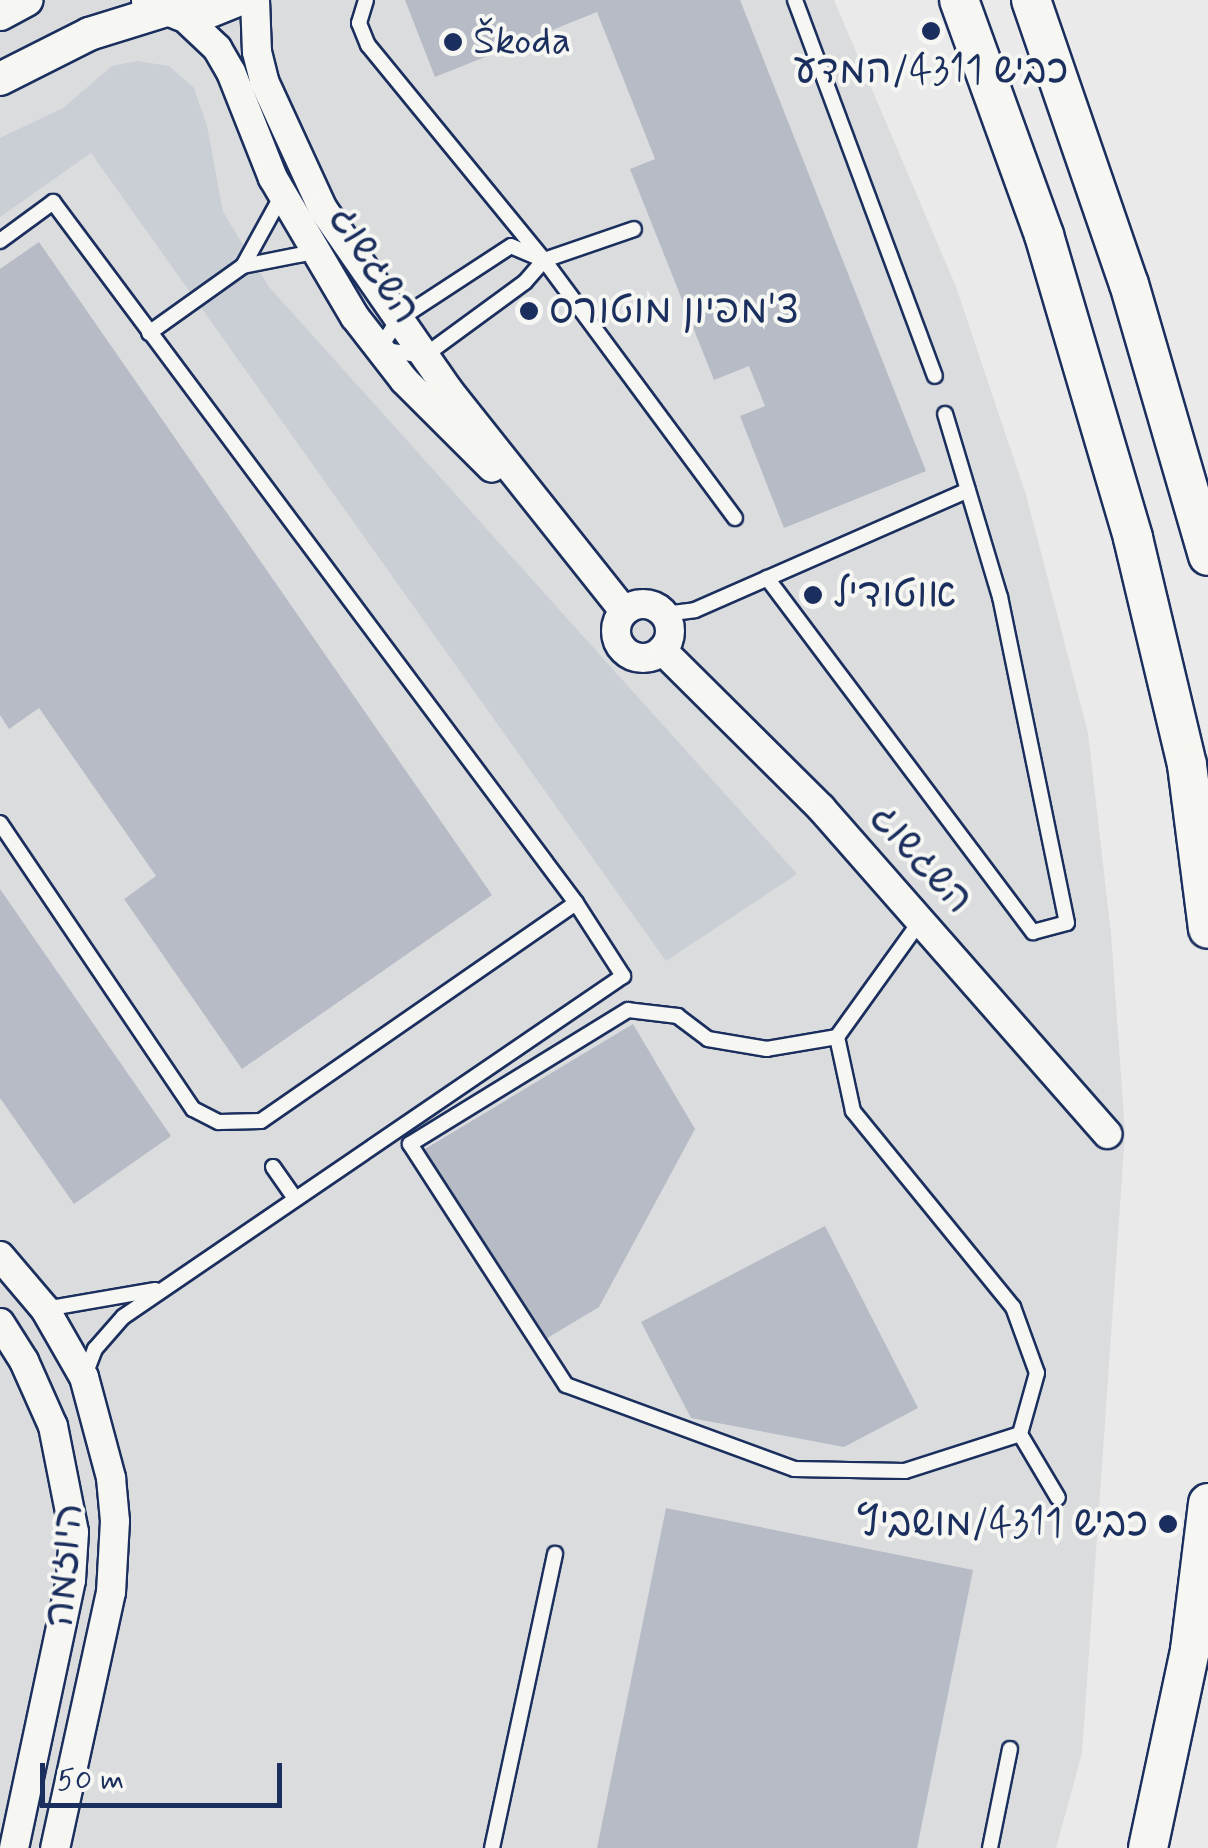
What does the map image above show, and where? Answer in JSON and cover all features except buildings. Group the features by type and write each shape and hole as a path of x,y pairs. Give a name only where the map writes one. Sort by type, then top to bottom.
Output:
{"main road":[{"path":"959,0 1044,236 1133,538 1187,765 1208,930"},
{"path":"1032,0 1129,284 1208,556"},
{"path":"1148,1848 1183,1689 1208,1502"}],"street":[{"path":"0,14 26,0"},
{"path":"0,79 75,40 164,8 203,14 238,0"},
{"name":"השגשוג","path":"256,0 257,52 278,120 323,209 424,356 551,524 624,612"},
{"name":"השגשוג","path":"164,8 216,48 231,72 282,195 314,252 379,349 444,423 551,524"},
{"path":"640,604 664,614 670,630 662,650 642,659 625,652 616,636 624,612 640,604"},
{"name":"השגשוג","path":"662,650 821,808 1108,1134"},
{"name":"היוזמה","path":"0,1256 45,1309 84,1378 111,1478 115,1553 111,1592 55,1848"},
{"name":"היוזמה","path":"0,1324 24,1360 53,1426 74,1532 71,1580 14,1848"}],"lane":[{"path":"366,0 359,23 368,45 544,260 735,518"},
{"path":"795,0 936,376"},
{"path":"243,266 282,195"},
{"path":"0,241 53,202 576,903 623,976 123,1317 95,1348 84,1378"},
{"path":"544,260 511,246 398,320 379,349 424,356 524,282 544,260 634,229"},
{"path":"149,333 243,266 314,252"},
{"path":"767,578 1033,932 1068,924 1000,597 945,414"},
{"path":"664,614 695,610 968,490"},
{"path":"0,823 193,1108 218,1122 261,1120 576,903"},
{"path":"922,920 836,1037 767,1049 708,1039 678,1016 628,1010 410,1144 566,1385 794,1468 905,1470 1020,1434"},
{"path":"836,1037 853,1110 1013,1307 1038,1373 1020,1434 1058,1498"},
{"path":"272,1166 294,1198"},
{"path":"45,1309 161,1289"},
{"path":"492,1848 555,1554"},
{"path":"990,1848 1010,1750"}],"shaded area":[{"path":"0,0 834,0 956,287 1026,495 1088,733 1111,934 1125,1133 1082,1753 1056,1848 0,1848"},
{"path":"137,61 169,66 194,88 207,126 223,212 269,287 797,874 666,961 91,153 0,217 0,138 63,108 112,66"}],"place":[{"name":"כביש 4311/המדע","path":"931,31"},
{"name":"Škoda","path":"453,42"},
{"name":"צ'מפיון מוטורס","path":"529,311"},
{"name":"אוטודיל","path":"813,595"},
{"name":"כביש 4311/מושביץ","path":"1168,1524"}]}
